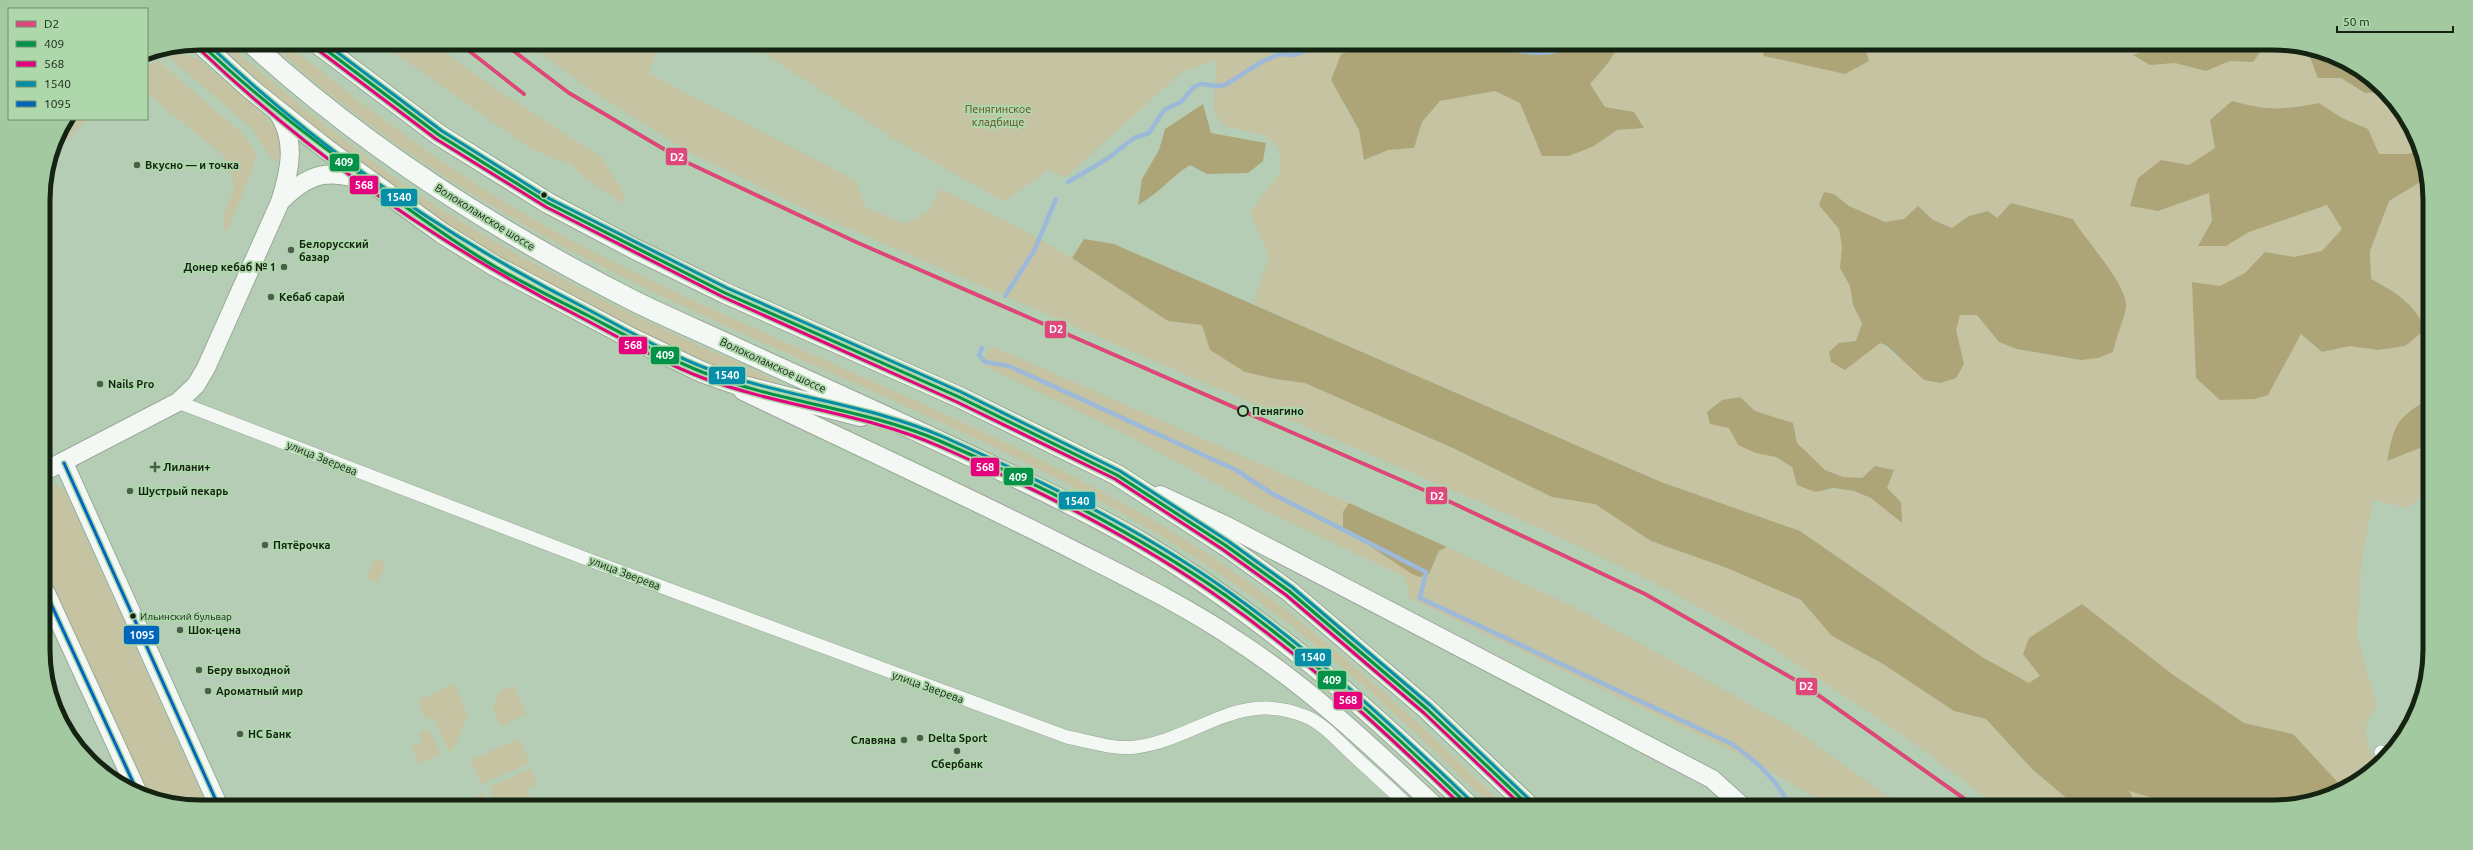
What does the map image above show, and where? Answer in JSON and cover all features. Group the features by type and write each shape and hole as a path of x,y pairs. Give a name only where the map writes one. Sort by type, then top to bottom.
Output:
{"main road":[{"path":"207,50 277,111 442,233 489,263 631,338 1031,528 1166,598 1238,641 1283,672 1354,730 1429,800"},
{"name":"Волоколамское шоссе","path":"259,50 333,112 384,151 488,220 559,262 639,303 928,436 1061,500 1140,541 1203,581 1260,621 1332,680 1462,800"},
{"path":"326,50 439,135 554,206 635,249 726,293 1002,417 1117,475 1227,526 1712,779 1735,800"},
{"path":"50,469 64,463 178,402 196,384 206,368 280,202 289,168 290,143 287,128 277,111"},
{"path":"280,202 296,185 306,179 325,173 355,177 374,184"},
{"path":"702,372 740,385 852,413 928,436"},
{"path":"64,463 216,800"},
{"path":"1117,475 1225,545 1295,596 1427,709 1523,800"},
{"path":"50,602 134,785"}],"street":[{"name":"улица Зверева","path":"178,402 592,561 1067,736 1112,746 1134,748 1170,740 1239,711 1263,707 1282,709 1308,718 1327,730 1402,800"}],"green space":[{"path":"220,50 235,50 298,103 371,160 421,196 470,227 547,271 599,298 758,372 782,386 748,378 681,350 579,300 480,245 389,186 337,147"},
{"path":"278,50 295,50 389,124 461,174 535,220 573,241 644,277 717,311 1009,444 1081,480 1151,519 1200,549 1247,581 1293,616 1380,689 1499,800 1485,800 1419,736 1343,668 1276,614 1242,589 1170,542 1096,499 956,429 698,313 597,264 548,238 498,210 402,148 312,79"},
{"path":"391,50 442,50 499,91 603,158 623,192 626,205 584,178 571,163 554,159 528,147"},
{"path":"536,50 658,50 648,73 855,180 866,207 906,224 929,211 940,189 1007,221 1072,258 1168,321 1202,325 1211,350 1275,379 1305,383 1455,449 1552,497 1595,504 1651,541 1727,568 1801,600 1832,636 1883,664 1954,711 1986,719 2032,769 2069,800 1989,800 1907,738 1768,645 1651,581 1546,531 818,215 687,151 593,92"},
{"name":"Пенягинское кладбище","path":"760,50 1393,50 1344,106 1359,130 1364,160 1388,150 1414,148 1422,122 1440,101 1495,91 1520,103 1542,156 1594,146 1617,130 1644,128 1634,112 1605,107 1590,84 1608,63 1616,50 1762,50 1764,56 1869,61 1866,50 2145,50 2134,54 2150,65 2175,63 2206,71 2230,61 2253,62 2262,50 2283,50 2309,54 2319,78 2341,78 2365,93 2377,92 2398,117 2408,134 2415,152 2407,154 2379,154 2368,129 2342,118 2319,103 2285,108 2266,108 2232,101 2210,120 2215,148 2189,165 2158,211 2209,193 2212,221 2198,246 2225,246 2249,232 2327,205 2342,229 2322,251 2294,257 2265,252 2245,273 2220,286 2192,282 2194,310 2268,395 2301,334 2323,352 2350,346 2378,350 2395,292 2371,279 2370,251 2389,201 2422,181 2423,402 2405,414 2387,460 2423,447 2423,495 2408,508 2373,500 2362,558 2357,636 2377,705 2370,715 2366,727 2370,750 2375,760 2356,775 2340,785 2293,734 2244,723 2172,674 2023,654 2040,676 2029,683 1982,657 1800,531 1661,482 1253,304 1269,257 1250,212 1280,173 1279,148 1264,135 1224,126 1214,112 1216,60 1182,72 1066,177 1048,170 1004,202 894,139","holes":["1834,194 1849,205 1876,219 1886,221 1895,221 1904,218 1918,206 1933,220 1952,228 1969,216 1988,211 1997,218 2011,203 2073,219 2103,260 2126,305 2116,336 2113,352 2081,360 2017,349 1999,342 1977,315 1959,315 1956,330 1964,364 1899,359 1885,347 1872,342 1839,343 1856,341 1862,323 1853,305 1850,286 1840,268 1842,247","1740,397 1755,411 1793,423 1797,443 1825,470 1843,477 1862,478 1875,466 1894,470 1887,488 1901,502 1901,522 1876,502 1859,492 1837,489 1815,492 1792,467 1776,457 1756,453 1738,445 1729,428"]},
{"path":"177,54 185,54 199,60 243,96 266,118 280,139 280,150 277,163 267,152 253,130 169,57"},
{"path":"158,61 243,134 256,153 251,174 227,231 224,229 223,217 235,185 224,156 148,96 148,66"},
{"path":"73,120 86,120 69,138 63,139"},
{"path":"992,346 1349,503 1343,513 1343,531 1367,544 1433,567 1439,551 1447,547 1578,609 1791,727 1893,800 1820,800 1749,759 1420,603 1409,597 1405,577 1264,510 1129,436 985,366 986,354"},
{"path":"52,482 64,490 204,800 180,799 145,790 50,585 50,483"},
{"path":"375,558 386,562 378,583 366,579"},
{"path":"454,684 468,715 454,749 449,752 433,717 426,720 418,700"},
{"path":"514,685 527,714 500,726 493,709 499,692"},
{"path":"429,729 441,754 419,764 411,747 423,742 419,733"},
{"path":"519,739 530,763 481,784 470,760"},
{"path":"531,769 537,784 527,788 532,800 494,800 489,787"},
{"path":"2128,791 2156,799 2211,800 2134,800"},
{"path":"483,793 486,800 468,800"}],"shaded area":[{"path":"1355,50 1616,50 1608,63 1590,84 1605,107 1634,112 1644,128 1617,130 1594,146 1569,156 1542,156 1520,103 1495,91 1440,101 1422,122 1414,148 1388,150 1364,160 1359,130 1331,80 1341,54"},
{"path":"1762,50 1866,50 1869,61 1845,74 1764,56"},
{"path":"2146,50 2262,50 2253,62 2230,61 2206,71 2175,63 2150,65 2133,55"},
{"path":"2309,54 2339,65 2356,75 2377,92 2365,93 2341,78 2318,78"},
{"path":"2232,101 2266,108 2285,108 2319,103 2342,118 2368,129 2379,154 2407,154 2415,152 2422,181 2389,201 2370,251 2371,279 2389,289 2409,305 2423,324 2423,331 2405,346 2378,350 2350,346 2322,352 2301,334 2268,395 2255,399 2220,400 2196,378 2192,282 2220,286 2245,273 2265,252 2294,257 2322,251 2342,229 2327,205 2249,232 2226,246 2198,246 2212,221 2209,193 2158,211 2130,206 2138,178 2161,160 2189,165 2215,148 2210,120"},
{"path":"1203,104 1211,133 1266,143 1263,161 1248,173 1207,174 1190,165 1152,196 1138,205 1142,179 1159,150 1165,129"},
{"path":"1824,192 1834,194 1849,206 1885,222 1904,219 1918,206 1933,220 1952,228 1969,216 1988,211 1997,218 2011,203 2073,219 2104,261 2119,284 2124,295 2126,308 2113,352 2098,358 2081,360 2017,349 1999,342 1977,315 1960,315 1956,330 1964,364 1956,378 1940,383 1924,380 1887,346 1880,343 1845,370 1831,362 1829,352 1839,343 1856,341 1862,323 1853,305 1850,286 1840,268 1842,247 1839,229 1819,205"},
{"path":"1084,239 1114,244 1661,482 1800,531 1982,657 2029,683 2040,676 2023,654 2029,638 2082,604 2172,674 2244,723 2293,734 2340,785 2312,795 2283,800 2156,799 2129,791 2134,800 2069,800 2032,769 1986,719 1954,711 1883,664 1832,636 1801,600 1727,568 1651,541 1595,504 1552,497 1455,449 1305,383 1275,379 1245,372 1210,350 1202,325 1168,321 1072,258"},
{"path":"1740,397 1755,411 1793,423 1797,443 1825,470 1843,477 1862,478 1875,466 1894,470 1887,488 1901,502 1902,523 1871,498 1854,491 1834,488 1815,492 1797,485 1792,467 1776,457 1756,453 1738,445 1729,428 1710,424 1707,412 1722,400"},
{"path":"2423,402 2423,447 2387,461 2392,438 2398,424"},
{"path":"1349,503 1447,547 1439,551 1429,574 1420,577 1412,574 1367,544 1343,531 1343,512"}],"waterway":[{"path":"1068,182 1107,159 1134,138 1149,133 1164,110 1181,102 1194,87 1200,84 1219,86 1225,85 1263,61 1280,54 1293,55 1308,50"},
{"path":"1515,50 1542,53 1557,50"},
{"path":"1005,296 1034,251 1056,199"},
{"path":"982,348 979,355 985,362 1009,366 1236,470 1271,493 1426,572 1420,598 1732,744 1765,771 1786,800"}],"transit line":[{"name":"568","path":"200,50 240,87 285,125 379,196 428,230 530,290 657,358 687,372 733,388 853,418 912,435 1014,480 1122,536 1191,578 1256,624 1377,726 1456,800"},
{"name":"409","path":"207,50 245,84 291,122 414,213 494,266 528,285 658,352 687,366 731,383 882,421 940,441 977,457 1087,511 1157,551 1225,595 1258,619 1321,670 1463,800"},
{"name":"1540","path":"215,50 294,120 340,156 388,190 486,253 536,282 662,349 692,363 738,379 858,409 917,426 946,438 1056,490 1092,508 1162,548 1196,569 1262,616 1325,667 1385,720 1470,800"},
{"name":"568","path":"318,50 436,139 546,207 723,297 957,402 1115,479 1222,549 1286,595 1424,713 1516,800"},
{"name":"409","path":"326,50 439,135 548,203 725,293 959,397 1117,475 1225,545 1289,591 1427,709 1523,800"},
{"name":"1540","path":"334,50 442,131 550,199 727,288 961,392 1120,471 1228,541 1292,587 1430,705 1530,800"},
{"name":"D2","path":"468,50 524,94"},
{"name":"D2","path":"512,50 569,93 684,161 856,242 1442,498 1645,594 1804,685 1966,800"},
{"name":"1095","path":"64,463 216,800"},
{"name":"1095","path":"50,602 134,785"}],"place":[{"name":"Вкусно — и точка","path":"137,165"},
{"name":"Белорусский базар","path":"291,250"},
{"name":"Донер кебаб № 1","path":"284,267"},
{"name":"Кебаб сарай","path":"271,297"},
{"name":"Nails Pro","path":"100,384"},
{"name":"Пенягино","path":"1243,411"},
{"name":"Лилани+","path":"155,467"},
{"name":"Шустрый пекарь","path":"130,491"},
{"name":"Пятёрочка","path":"265,545"},
{"name":"Ильинский бульвар","path":"133,616"},
{"name":"Шок-цена","path":"180,630"},
{"name":"Беру выходной","path":"199,670"},
{"name":"Ароматный мир","path":"208,691"},
{"name":"НС Банк","path":"240,734"},
{"name":"Delta Sport","path":"920,738"},
{"name":"Славяна","path":"904,740"},
{"name":"Сбербанк","path":"957,751"}]}
